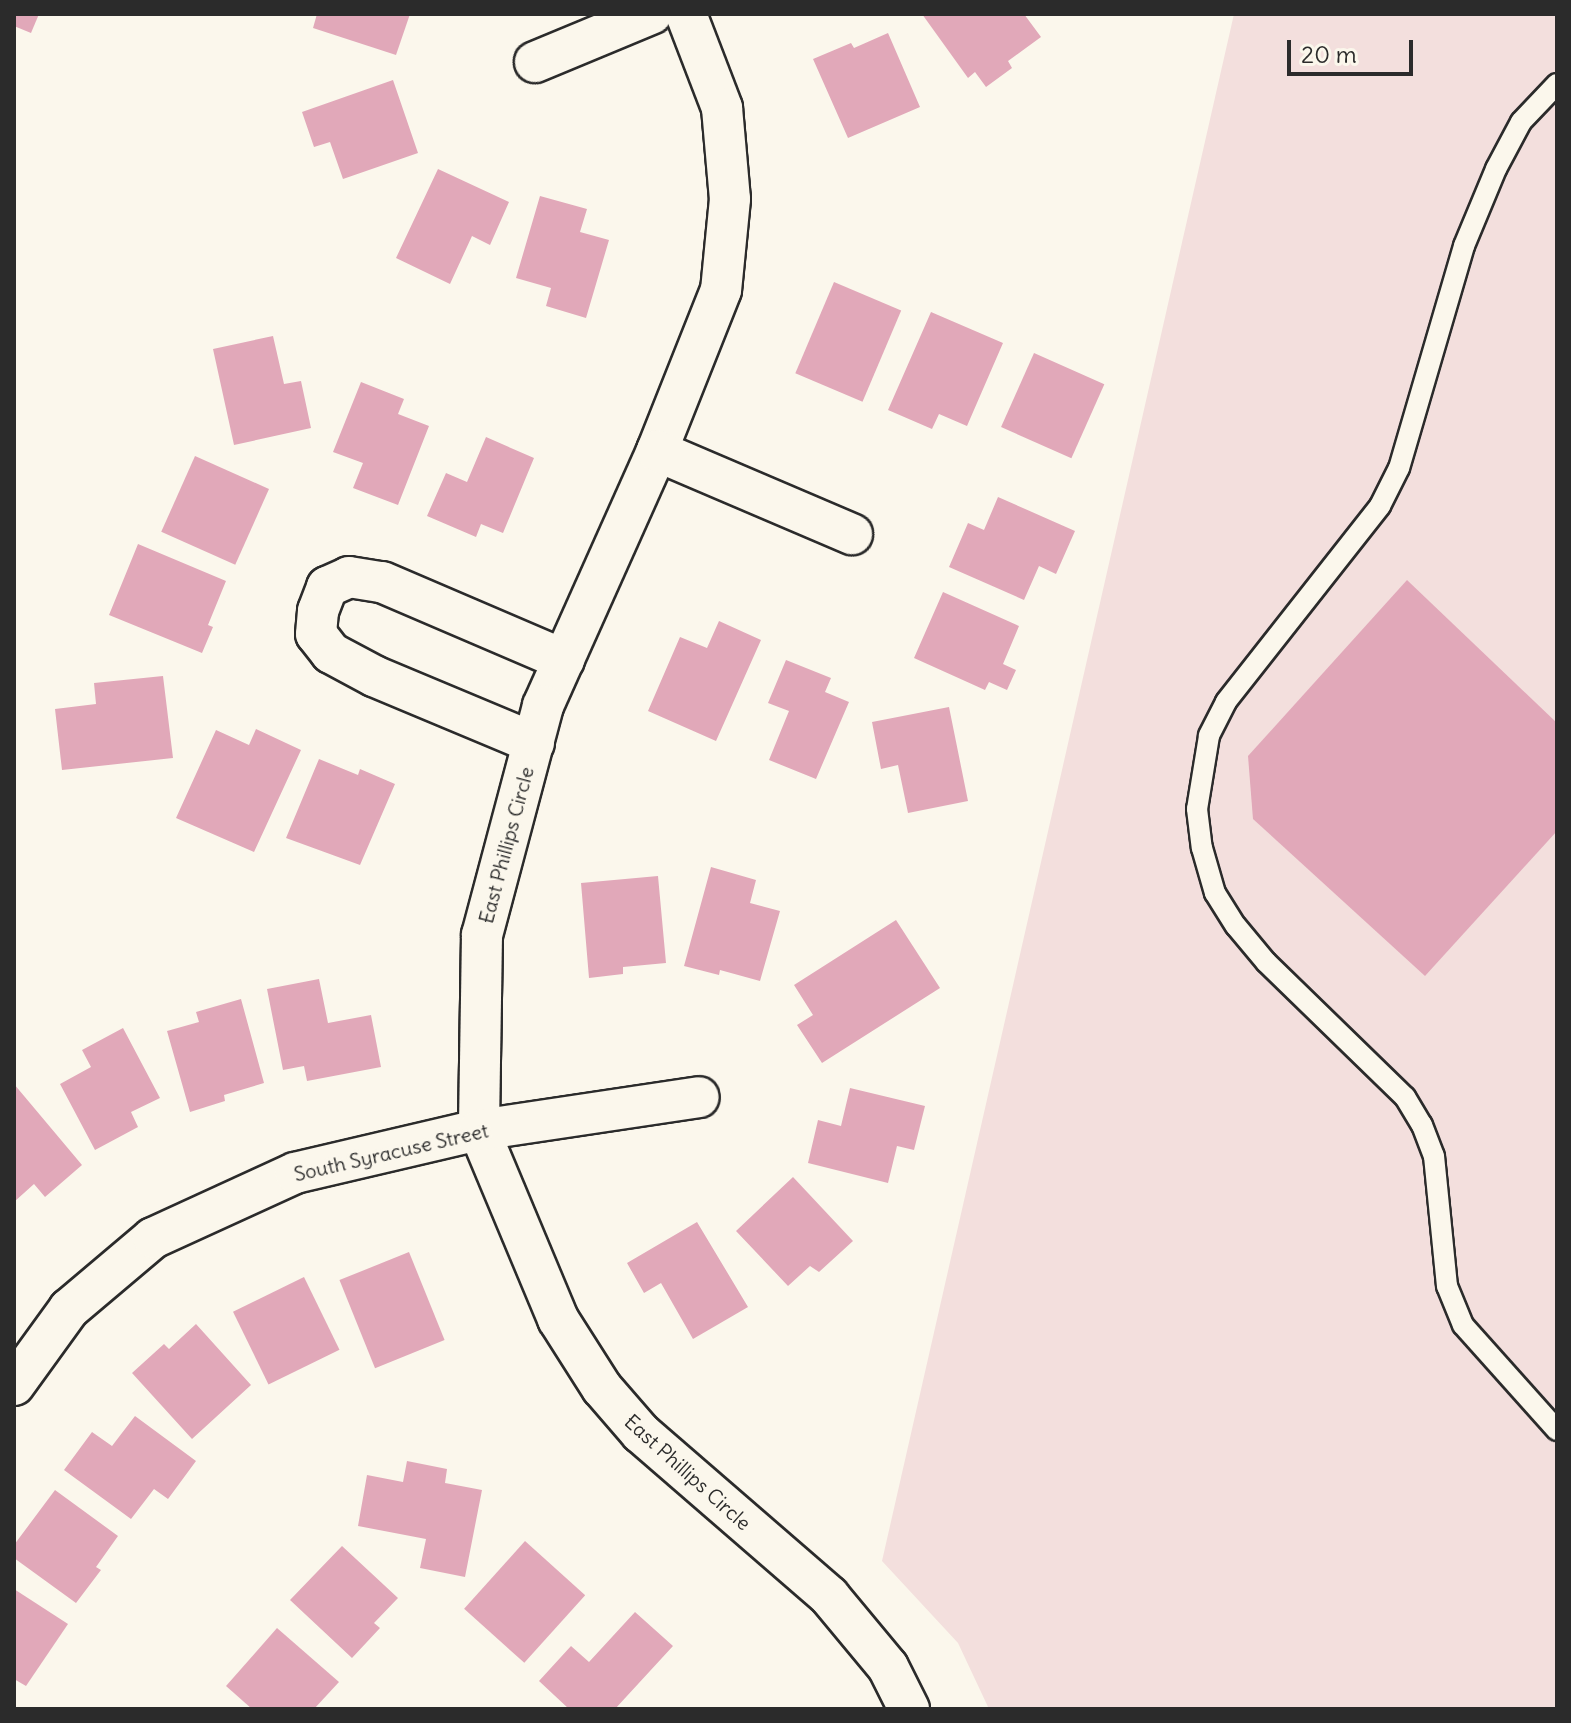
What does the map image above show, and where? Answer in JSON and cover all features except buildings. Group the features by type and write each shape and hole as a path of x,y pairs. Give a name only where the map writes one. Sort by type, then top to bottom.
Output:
{"street":[{"path":"535,62 651,14"},
{"name":"East Phillips Circle","path":"686,14 722,108 730,199 721,290 657,451 543,706 482,935 479,1130 558,1319 602,1388 641,1433 829,1596 888,1667 909,1709"},
{"path":"657,451 852,534"},
{"path":"534,743 374,676 331,653 316,634 318,611 327,587 349,577 382,582 564,660"},
{"name":"South Syracuse Street","path":"14,1385 69,1309 153,1238 295,1173 479,1130 699,1097"}],"lane":[{"path":"1557,84 1521,122 1464,246 1399,468 1380,506 1226,702 1209,736 1197,809 1202,848 1215,893 1236,926 1266,962 1405,1097 1422,1125 1434,1156 1447,1286 1463,1325 1557,1430"}],"shaded area":[{"path":"1234,14 1557,14 1557,1709 989,1709 958,1643 882,1561"}]}
